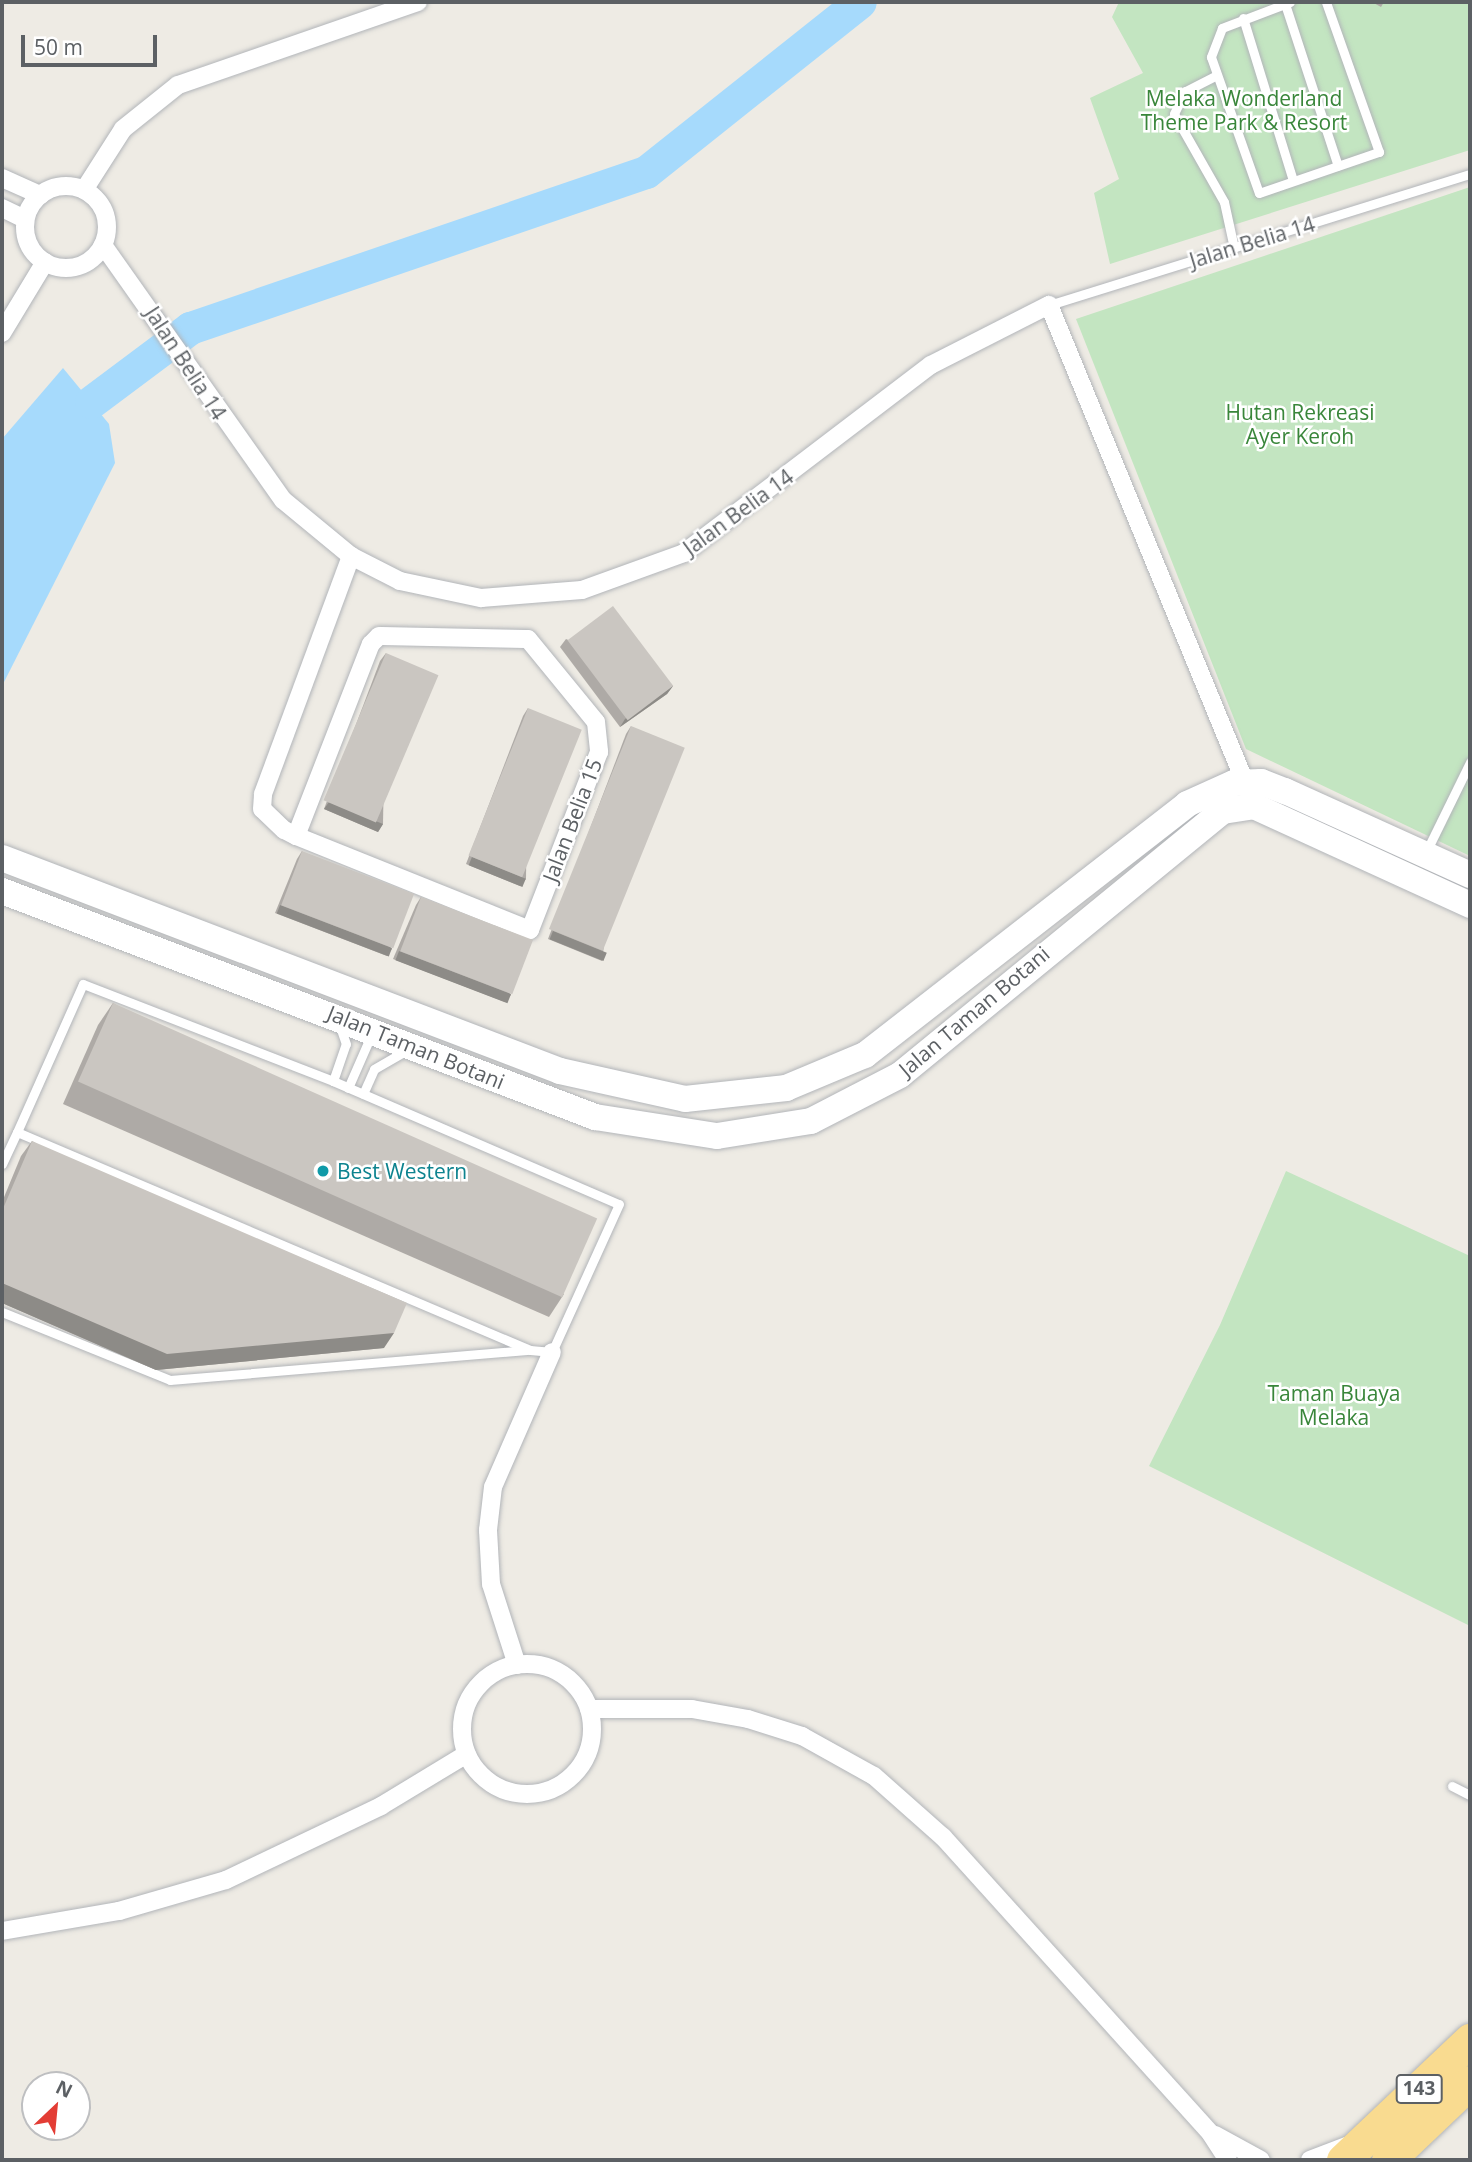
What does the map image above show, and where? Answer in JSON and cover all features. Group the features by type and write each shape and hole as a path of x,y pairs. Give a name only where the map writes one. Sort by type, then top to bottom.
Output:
{"highway":[{"name":"143","path":"1377,2149 1470,2040"},
{"name":"143","path":"1343,2160 1377,2149 1470,2082"}],"street":[{"path":"84,190 123,128 178,85 407,4"},
{"path":"2,178 40,195"},
{"path":"61,186 84,190 103,208 103,245 84,264 44,262 28,244 25,219 40,195 61,186"},
{"path":"2,208 25,219"},
{"name":"Jalan Belia 14","path":"103,245 141,292 198,386 284,500 351,556 400,581 481,598 547,595 617,581 713,534 931,365 1049,305"},
{"path":"2,333 44,262"},
{"path":"1049,305 1254,806 1470,905"},
{"name":"Jalan Belia 15","path":"296,836 371,644 380,636 528,639 540,647 601,734 530,930 296,836 262,809 263,794 351,556"},
{"path":"1245,781 1284,791 1470,875"},
{"name":"Jalan Taman Botani","path":"2,891 597,1083 685,1099 762,1094 812,1081 865,1055 1187,804 1245,781"},
{"name":"Jalan Taman Botani","path":"373,1032 595,1117 655,1130 717,1136 811,1121 900,1075 1206,819 1254,806"},
{"name":"Jalan Taman Botani","path":"2,858 332,999"},
{"path":"332,999 361,1007 373,1032"},
{"path":"517,1665 491,1584 488,1530 493,1487 552,1352"},
{"path":"517,1665 536,1665 569,1680 589,1709 589,1749 567,1781 550,1790 530,1794 501,1788 467,1754 462,1735 470,1697 482,1682 517,1665"},
{"path":"589,1709 692,1709 748,1719 802,1736 874,1776 943,1836 1212,2134 1228,2160"},
{"path":"2,1931 119,1911 226,1880 381,1806 467,1754"},
{"path":"1212,2134 1261,2160"},
{"path":"1310,2160 1377,2149"}],"lane":[{"path":"1326,2 1379,152 1259,193 1215,76 1211,57 1218,34 1243,18 1287,3 1338,166"},
{"path":"1243,18 1293,181"},
{"path":"1215,76 1185,91 1174,114 1224,202 1234,248"},
{"name":"Jalan Belia 14","path":"1049,305 1470,173"},
{"path":"1411,877 1470,762"},
{"path":"2,1164 83,984 333,1081 619,1204 552,1352 530,1350 170,1380 2,1312"},
{"path":"332,999 346,1044 333,1081"},
{"path":"348,1088 373,1032"},
{"path":"363,1094 384,1059 415,1049"},
{"path":"17,1132 530,1350"},
{"path":"1452,1786 1470,1795"}],"green space":[{"name":"Melaka Wonderland Theme Park & Resort","path":"1119,2 1470,2 1470,150 1110,264 1094,193 1119,179 1090,98 1143,73 1112,17"},
{"name":"Hutan Rekreasi Ayer Keroh","path":"1470,187 1470,856 1246,749 1076,319"},
{"name":"Taman Buaya Melaka","path":"1286,1171 1470,1256 1470,1626 1149,1466 1220,1325"}],"water":[{"path":"63,368 109,424 115,463 2,686 2,439"}],"building":[{"path":"613,606 673,686 628,720 567,640"},
{"path":"386,653 438,675 376,823 323,800"},
{"path":"528,708 582,730 522,877 468,855"},
{"path":"631,726 685,748 603,951 549,929"},
{"path":"302,851 414,894 393,948 281,905"},
{"path":"421,897 533,940 512,994 400,951"},
{"name":"Best Western","path":"113,1003 597,1219 562,1297 78,1082"},
{"path":"32,1141 407,1303 394,1333 167,1354 2,1283 2,1211"}],"waterway":[{"path":"91,402 190,328 646,172 860,2"}],"place":[{"name":"Best Western","path":"323,1171"}]}
